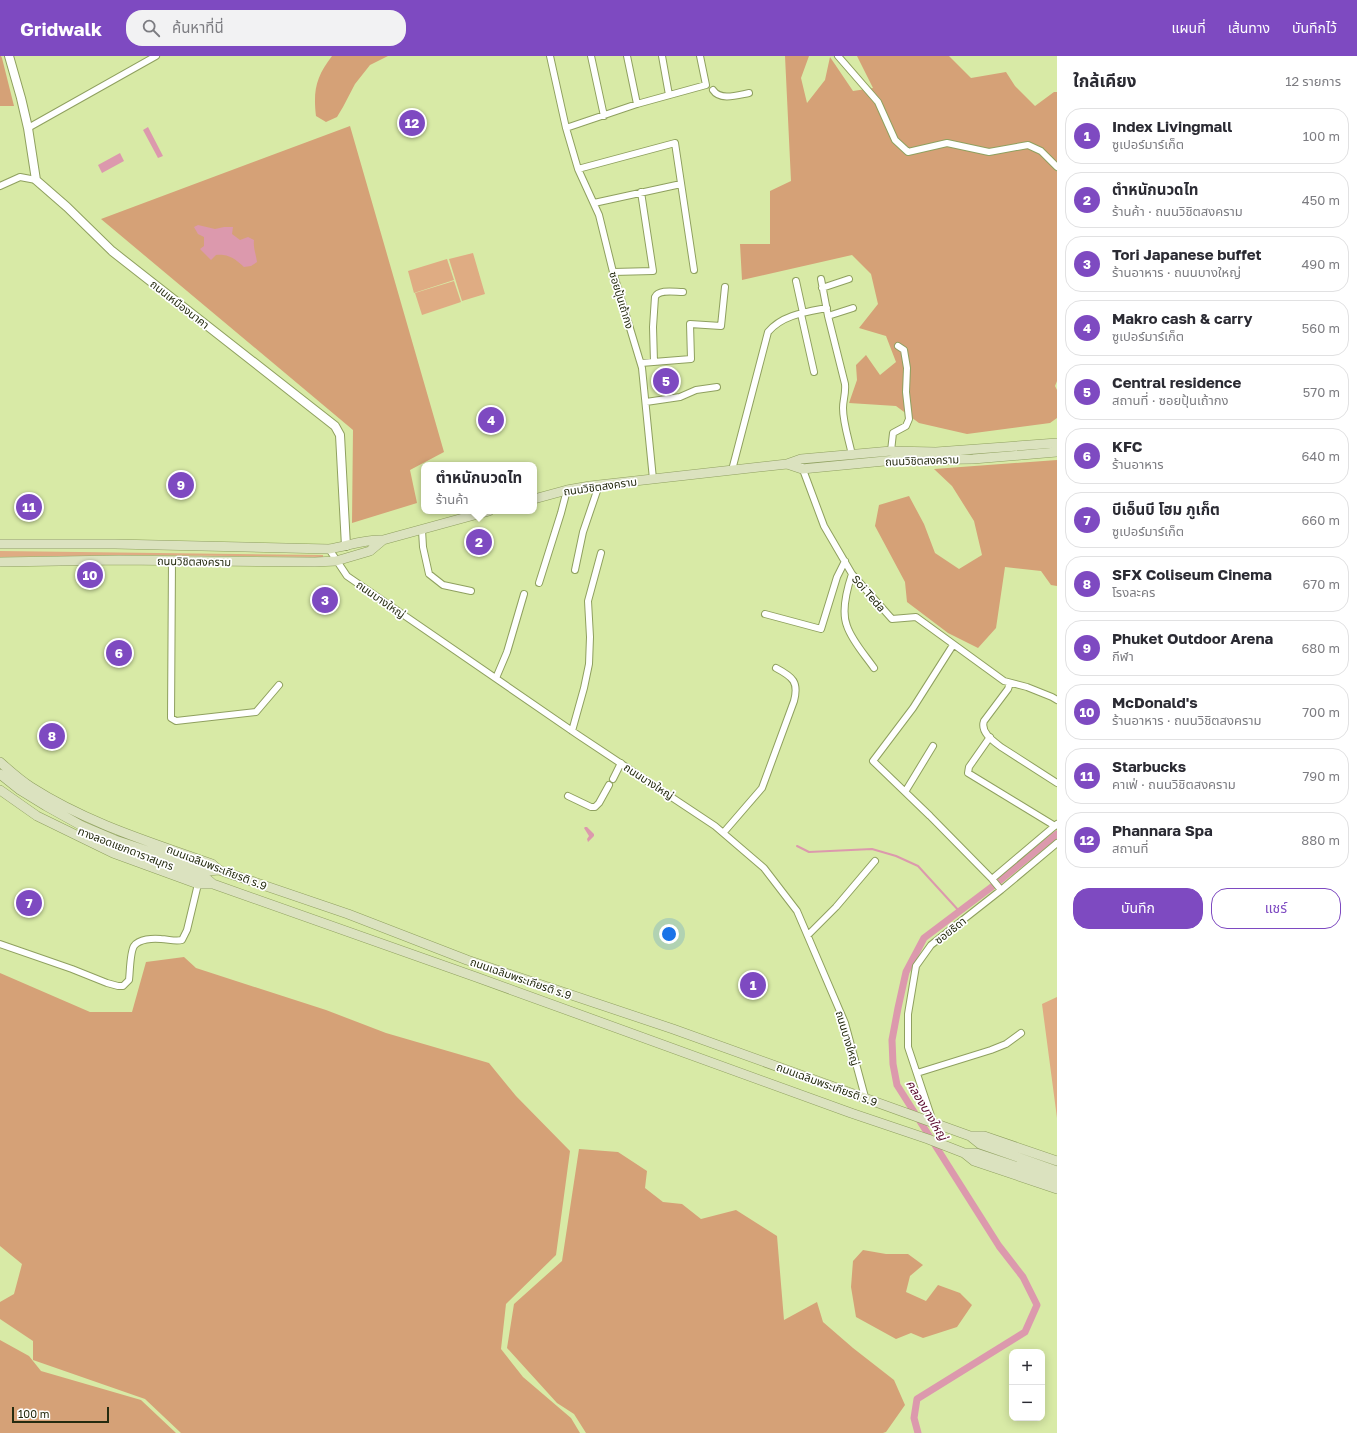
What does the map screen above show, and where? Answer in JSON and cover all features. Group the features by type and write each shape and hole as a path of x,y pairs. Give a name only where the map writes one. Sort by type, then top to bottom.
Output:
{"main road":[{"name":"ถนนวิชิตสงคราม","path":"537,498 567,490 599,485 787,464 801,459 891,452 936,452 1057,443"},
{"name":"ถนนวิชิตสงคราม","path":"787,464 802,469 896,460 973,459 1057,452"},
{"name":"ถนนวิชิตสงคราม","path":"0,544 329,549 368,540 383,540 478,514"},
{"name":"ถนนวิชิตสงคราม","path":"0,562 172,560 336,561 370,551 383,540"},
{"name":"ถนนเฉลิมพระเกียรติ ร.9","path":"0,762 31,787 79,814 106,826 212,864 219,870 355,917 467,960 667,1027 970,1136 984,1136 1057,1161"},
{"name":"ทางลอดแยกดาราสมุทร","path":"0,774 20,790 82,826 115,840 208,871 219,870"},
{"name":"ทางลอดแยกดาราสมุทร","path":"0,784 35,808 95,837 206,878 212,884"},
{"name":"ถนนเฉลิมพระเกียรติ ร.9","path":"0,790 37,816 78,837 132,860 198,884 212,884 476,977 851,1113 928,1139 964,1153 974,1161 1057,1189"},
{"path":"970,1136 980,1144 1057,1171"},
{"path":"964,1153 976,1153 1057,1180"}],"street":[{"path":"0,186 20,177 36,180 28,128 9,56"},
{"path":"28,128 156,56"},
{"name":"ซอยปุ้นเถ้ากง","path":"550,56 566,128 578,169 599,215 612,272 641,363 653,479"},
{"path":"591,56 604,116"},
{"path":"627,56 637,104"},
{"path":"662,56 669,95"},
{"path":"566,128 637,104 706,85 700,56"},
{"path":"838,56 878,102 895,140 908,152 947,143 989,152 1028,145 1041,151 1057,167"},
{"path":"712,90 716,94 722,96 749,93"},
{"path":"578,169 675,143 694,270"},
{"name":"ถนนเหมืองนาคา","path":"36,180 112,250 335,426 340,435 346,546"},
{"path":"594,203 681,184"},
{"path":"612,272 653,271 641,192"},
{"path":"821,279 826,308 845,384 846,390 843,404 843,414 852,455"},
{"path":"822,288 849,279"},
{"path":"796,281 814,372"},
{"path":"641,363 691,359 690,324 721,326 725,287"},
{"path":"654,362 654,297 656,294 662,292 683,292"},
{"path":"732,470 768,332 773,326 788,317 826,308"},
{"path":"828,316 853,308"},
{"path":"891,452 893,433 906,426 909,419 906,392 906,361 904,350 898,346"},
{"path":"646,402 680,397 696,390 717,387"},
{"name":"Soi Teda","path":"801,459 802,469 824,526 852,574 892,619 916,618 1004,681 1026,687 1057,700"},
{"path":"575,570 583,532 599,485"},
{"path":"539,583 567,490"},
{"path":"422,530 429,574 443,585 471,591"},
{"name":"ถนนบางใหญ่","path":"329,549 347,576 572,731 724,832 764,868 798,911 845,1023 865,1097"},
{"path":"572,731 589,664 590,637 588,601 601,553"},
{"path":"172,560 171,718 176,721 256,712 279,685"},
{"path":"765,614 821,629 837,578 845,561"},
{"path":"852,574 845,603 845,622 851,636 874,668"},
{"path":"496,678 507,652 524,594"},
{"path":"953,645 913,708 873,761 992,879 1001,890"},
{"path":"724,832 762,788 794,701 796,691 795,682 790,676 776,668"},
{"path":"1010,683 1008,689 983,723 984,729 990,737 1005,750 1057,783"},
{"path":"990,737 969,766 968,773 1056,825 992,879"},
{"path":"905,792 933,746"},
{"path":"613,779 621,763"},
{"path":"568,796 591,807 595,807 609,785"},
{"name":"ซอยธิดา","path":"933,1122 908,1047 908,1014 916,966 931,945 1001,890 1057,843"},
{"path":"808,935 836,907 875,861"},
{"path":"0,944 107,983 123,986 129,980 134,946 142,941 156,938 175,941 182,940 187,930 198,884"},
{"path":"917,1073 991,1050 1006,1044 1021,1033"}],"shaded area":[{"path":"0,56 2,58 14,106 0,106"},
{"path":"332,56 388,56 370,65 355,84 337,117 326,122 316,116 315,99 319,77"},
{"path":"785,56 809,56 801,78 807,103 825,80 830,57 853,91 873,88 857,56 949,56 971,78 1006,72 1015,86 1035,106 1054,92 1057,92 1057,381 1055,386 1057,390 1057,418 1050,423 967,434 919,423 896,406 849,403 857,380 856,365 866,355 880,375 896,362 886,336 859,328 878,304 871,274 852,255 742,280 740,244 770,244 770,191 791,181"},
{"path":"350,126 444,452 425,462 421,462 421,464 410,470 417,503 352,523 353,430 101,219"},
{"path":"148,127 163,156 158,158 143,130"},
{"path":"120,153 124,161 102,173 98,165"},
{"path":"198,225 215,229 233,227 232,234 240,240 248,237 254,240 257,262 251,266 244,267 235,259 225,255 216,255 211,260 200,249 204,246 204,237 198,234 194,227"},
{"path":"473,253 485,294 462,301 449,259"},
{"path":"447,259 454,280 414,293 408,271"},
{"path":"454,281 461,302 422,315 415,293"},
{"path":"1057,460 1057,586 1051,585 1041,571 1005,567 996,628 978,648 948,633 907,602 905,582 875,526 879,505 909,496 924,524 935,553 959,569 982,555 974,521 952,486 934,469"},
{"path":"0,551 323,555 323,557 134,555 0,557"},
{"path":"587,827 594,834 588,842 587,839 589,836 584,828"},
{"path":"184,957 196,968 326,1010 386,1033 489,1063 516,1096 570,1151 556,1255 506,1304 501,1349 523,1377 571,1418 580,1433 181,1433 145,1399 33,1360 33,1341 0,1319 0,1302 14,1294 22,1264 0,1246 0,973 90,1012 132,1012 146,962"},
{"path":"1057,997 1057,1118 1042,1004"},
{"path":"579,1149 618,1152 647,1171 645,1188 663,1202 682,1204 701,1219 736,1210 777,1236 784,1320 817,1302 823,1322 894,1380 905,1405 886,1432 586,1433 574,1414 557,1403 507,1348 514,1304 562,1261"},
{"path":"863,1250 886,1254 908,1254 923,1265 910,1276 906,1292 926,1301 938,1285 960,1293 972,1305 957,1327 923,1338 911,1333 896,1339 856,1317 851,1287 853,1261"},
{"path":"0,1340 29,1356 41,1371 141,1400 176,1433 0,1433"}],"waterway":[{"name":"คลองบางใหญ่","path":"918,1433 914,1418 917,1399 1025,1332 1037,1305 1023,1277 999,1246 897,1085 893,1064 892,1040 906,972 924,938 993,886 1057,834"},
{"path":"797,846 809,852 872,849 896,856 918,866 960,912"}],"place":[{"name":"Phannara Spa","path":"412,123"},
{"name":"Central residence","path":"666,381"},
{"name":"Makro cash & carry","path":"491,420"},
{"name":"Phuket Outdoor Arena","path":"181,485"},
{"name":"Starbucks","path":"29,507"},
{"name":"ตำหนักนวดไท","path":"479,542"},
{"name":"McDonald's","path":"90,575"},
{"name":"Tori Japanese buffet","path":"325,600"},
{"name":"KFC","path":"119,653"},
{"name":"SFX Coliseum Cinema","path":"52,736"},
{"name":"บีเอ็นบี โฮม ภูเก็ต","path":"29,903"},
{"name":"Index Livingmall","path":"753,985"}]}
